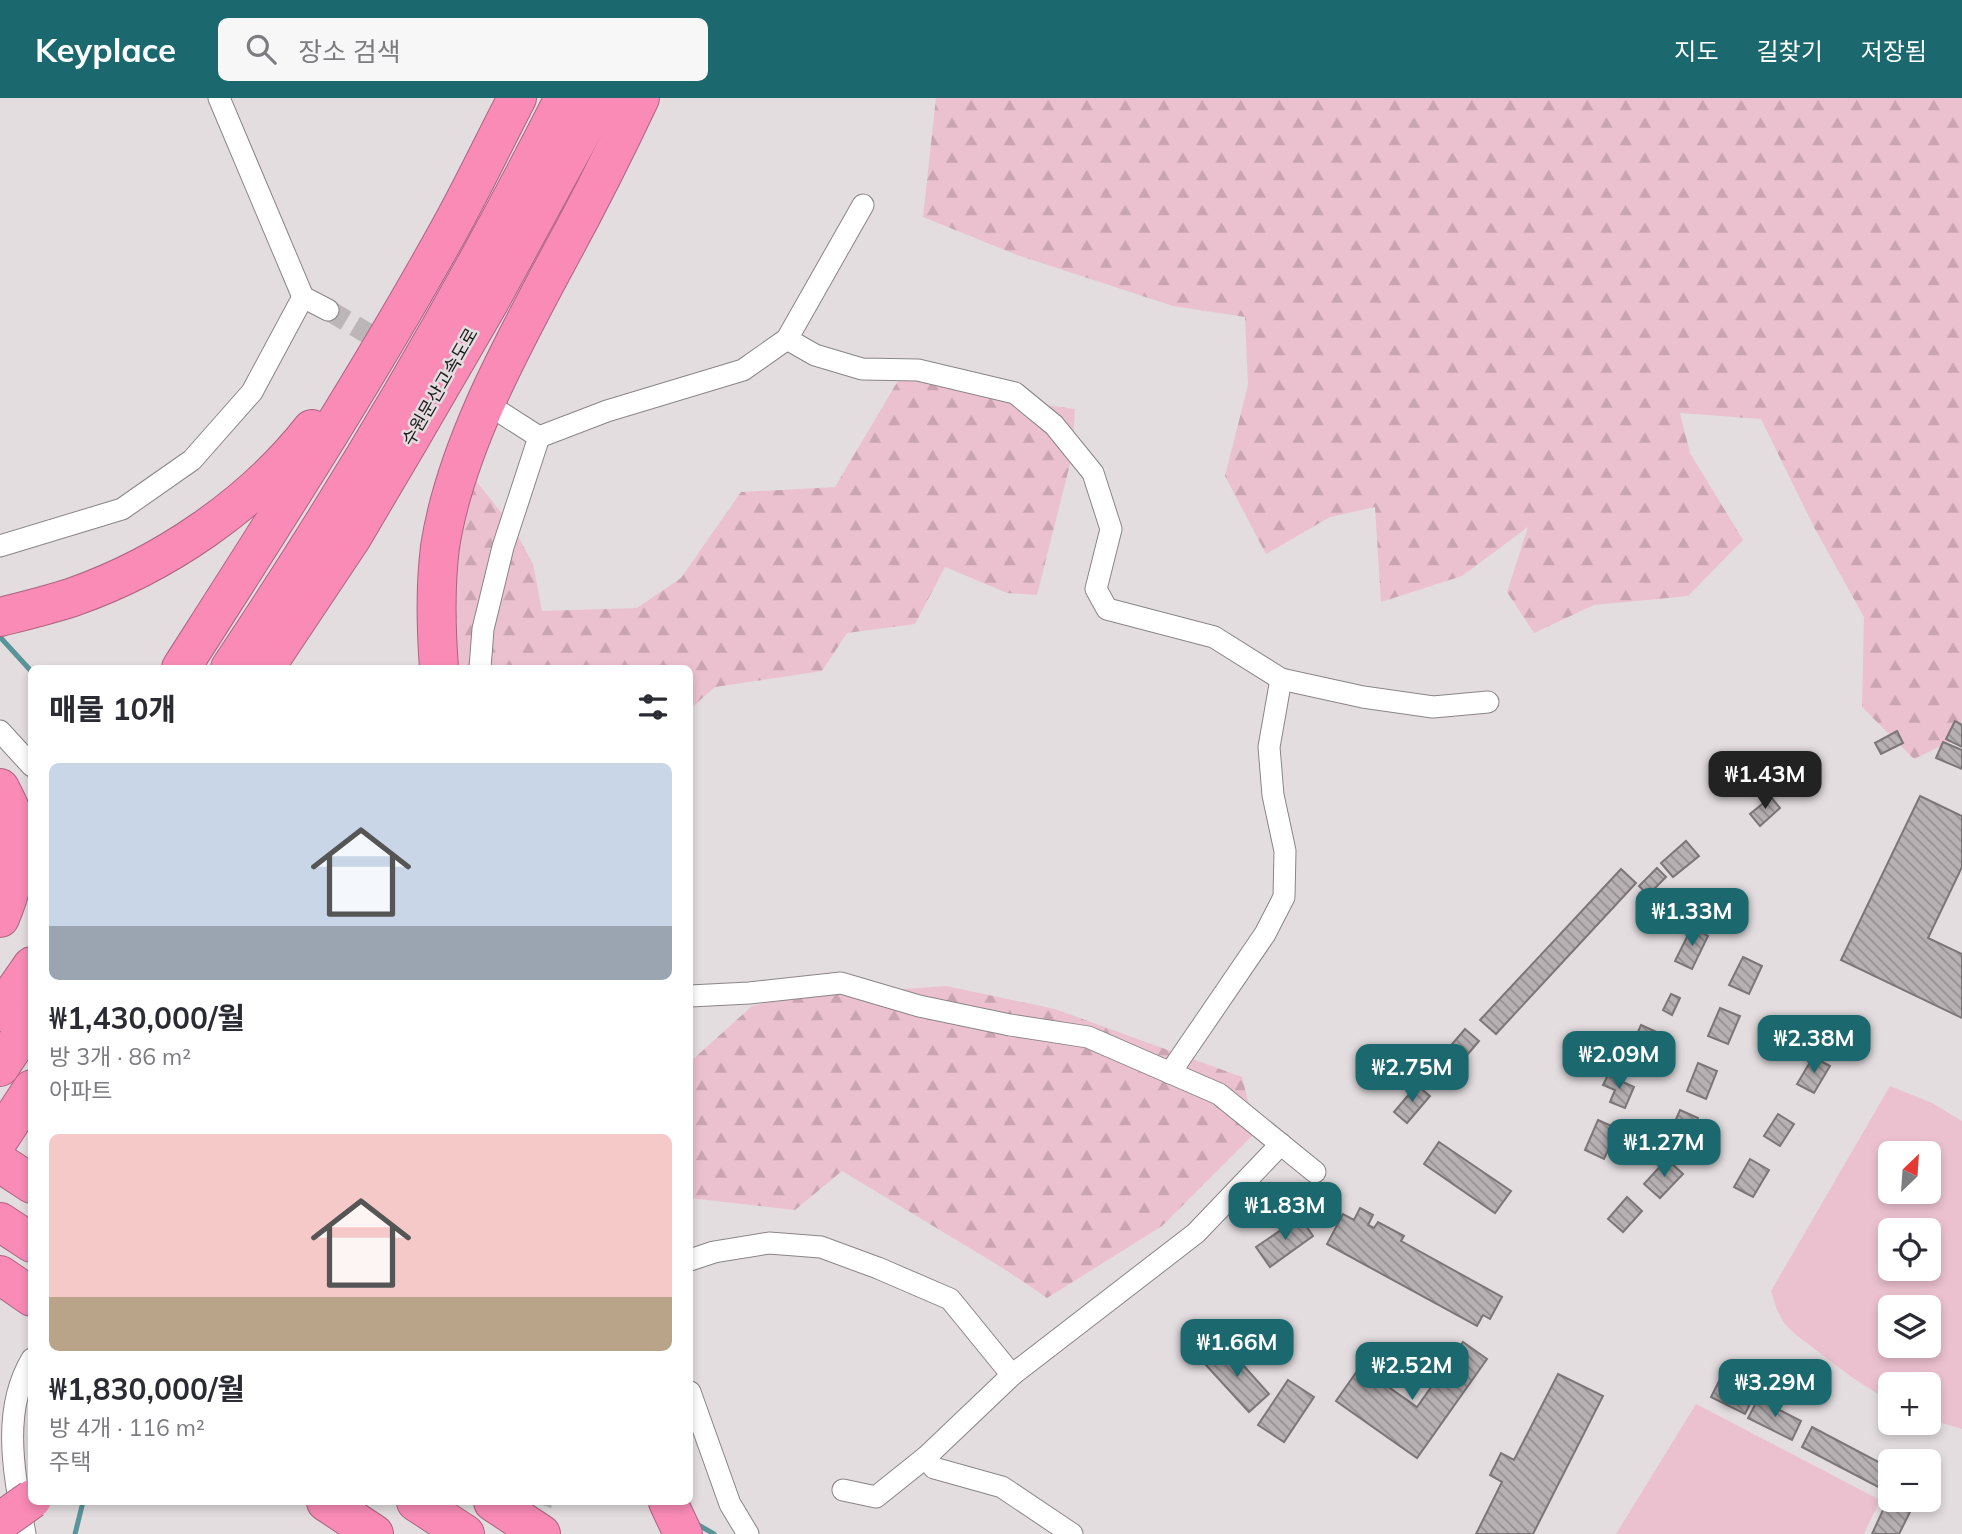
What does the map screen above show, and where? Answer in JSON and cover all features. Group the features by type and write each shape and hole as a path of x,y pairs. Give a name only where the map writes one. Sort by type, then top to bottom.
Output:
{"highway":[{"path":"183,665 313,459 450,228 517,98"},
{"name":"수원문산고속도로","path":"232,665 307,551 400,400 509,208 565,98"},
{"name":"수원문산고속도로","path":"267,665 351,539 393,468 496,290 600,98"},
{"path":"427,665 433,575 449,508 468,447 494,385 640,98"},
{"path":"0,617 73,597 124,576 170,551 212,523 253,490 289,456 334,399 450,228"},
{"path":"439,665 436,627 440,547"},
{"path":"0,788 12,814 16,832 12,884 0,918"},
{"path":"0,941 28,901"},
{"path":"0,1013 28,972"},
{"path":"0,1067 28,1025"},
{"path":"0,1138 28,1095"},
{"path":"0,1163 28,1181"},
{"path":"0,1222 28,1240"},
{"path":"0,1275 28,1294"},
{"path":"0,1522 28,1502"},
{"path":"330,1505 374,1534"},
{"path":"421,1505 465,1534"},
{"path":"498,1505 541,1534"},
{"path":"669,1505 683,1534"}],"street":[{"path":"219,98 303,297 328,310"},
{"path":"539,437 607,411 743,370 787,339 863,205"},
{"path":"0,546 122,509 192,460 252,392 303,297"},
{"path":"787,339 815,355 862,369 918,370 1015,393 1054,425 1093,473 1111,529 1096,589 1107,609 1214,637 1281,679 1363,697 1433,707 1488,702"},
{"path":"500,412 539,437"},
{"path":"480,665 483,629 503,547 539,437"},
{"path":"1170,1073 1265,934 1284,897 1285,850 1273,795 1269,747 1281,679"},
{"path":"0,731 28,762"},
{"path":"693,996 841,983 919,1006 1010,1025 1088,1037 1219,1094 1315,1172"},
{"path":"843,1490 876,1497 926,1457 1012,1375 1196,1233 1281,1144"},
{"path":"693,1259 714,1252 769,1243 821,1247 950,1299 1012,1375"},
{"path":"25,1534 14,1474 11,1428 22,1375 28,1365"},
{"path":"693,1400 730,1504 748,1534"},
{"path":"926,1457 934,1468 1002,1486 1072,1534"}],"green space":[{"path":"936,98 1962,98 1962,736 1914,759 1862,707 1864,617 1815,529 1761,419 1680,413 1690,453 1743,540 1688,596 1594,605 1534,633 1507,592 1528,527 1462,576 1381,602 1375,507 1330,517 1266,554 1225,476 1248,385 1245,317 1173,306 1017,255 923,217"},
{"path":"902,374 986,397 1075,409 1072,456 1037,595 1007,593 945,567 915,624 847,633 822,671 715,687 693,706 693,665 448,665 460,461 513,527 533,564 542,611 637,608 681,578 741,492 835,487"},
{"path":"946,986 1055,1009 1242,1077 1256,1132 1162,1226 1047,1298 1006,1270 842,1171 795,1210 693,1198 693,1059 752,1006 790,997"},
{"path":"1890,1086 1932,1103 1962,1121 1962,1429 1941,1423 1941,1372 1878,1372 1878,1394 1795,1334 1784,1323 1771,1291"},
{"path":"1696,1404 1878,1499 1864,1534 1616,1534"}],"building":[{"path":"1955,721 1962,725 1962,747 1946,739"},
{"path":"1897,731 1903,743 1881,754 1875,743"},
{"path":"1943,742 1962,750 1962,769 1936,758"},
{"path":"1920,796 1962,816 1962,867 1928,938 1962,954 1962,1018 1841,960"},
{"path":"1771,797 1780,808 1760,826 1750,814"},
{"path":"1686,841 1699,856 1673,877 1661,863"},
{"path":"1657,868 1666,877 1648,895 1639,886"},
{"path":"1621,869 1636,883 1496,1034 1480,1020"},
{"path":"1692,927 1708,936 1692,969 1675,961"},
{"path":"1743,957 1762,966 1749,994 1729,985"},
{"path":"1671,994 1680,998 1672,1015 1663,1010"},
{"path":"1720,1008 1740,1016 1728,1044 1708,1036"},
{"path":"1641,1025 1661,1034 1642,1076 1622,1067"},
{"path":"1465,1029 1479,1041 1462,1061 1448,1049"},
{"path":"1813,1057 1830,1066 1814,1093 1797,1084"},
{"path":"1445,1059 1451,1068 1433,1088 1425,1081"},
{"path":"1698,1063 1717,1071 1706,1099 1687,1091"},
{"path":"1608,1075 1634,1087 1625,1108 1610,1102 1615,1090 1603,1085"},
{"path":"1417,1085 1430,1096 1407,1123 1394,1112"},
{"path":"1680,1110 1698,1118 1685,1148 1667,1140"},
{"path":"1778,1114 1794,1124 1780,1146 1764,1136"},
{"path":"1598,1120 1618,1129 1604,1159 1585,1150"},
{"path":"1439,1142 1511,1191 1495,1213 1424,1164"},
{"path":"1667,1159 1683,1174 1660,1198 1644,1184"},
{"path":"1750,1159 1769,1170 1753,1197 1734,1187"},
{"path":"1627,1197 1642,1211 1623,1232 1608,1219"},
{"path":"1360,1208 1373,1215 1368,1225 1374,1228 1378,1222 1404,1236 1401,1241 1502,1297 1490,1319 1483,1315 1477,1326 1327,1244 1343,1214 1354,1220"},
{"path":"1300,1217 1313,1236 1270,1267 1256,1247"},
{"path":"1463,1342 1487,1359 1417,1458 1336,1401 1360,1367 1417,1407"},
{"path":"1225,1345 1269,1394 1249,1412 1205,1364"},
{"path":"1558,1374 1603,1396 1533,1534 1476,1534 1502,1482 1490,1475 1501,1453 1514,1460"},
{"path":"1721,1377 1755,1394 1745,1414 1711,1397"},
{"path":"1288,1380 1314,1397 1284,1442 1258,1425"},
{"path":"1758,1399 1801,1421 1792,1440 1748,1418"},
{"path":"1812,1427 1878,1462 1878,1487 1802,1447"},
{"path":"1882,1512 1910,1512 1899,1534 1872,1534"}],"waterway":[{"path":"0,637 28,668"},
{"path":"75,1534 82,1505"},
{"path":"695,1523 714,1534"}],"tunnel":[{"path":"328,310 392,348"},
{"path":"531,1534 541,1505"}]}
